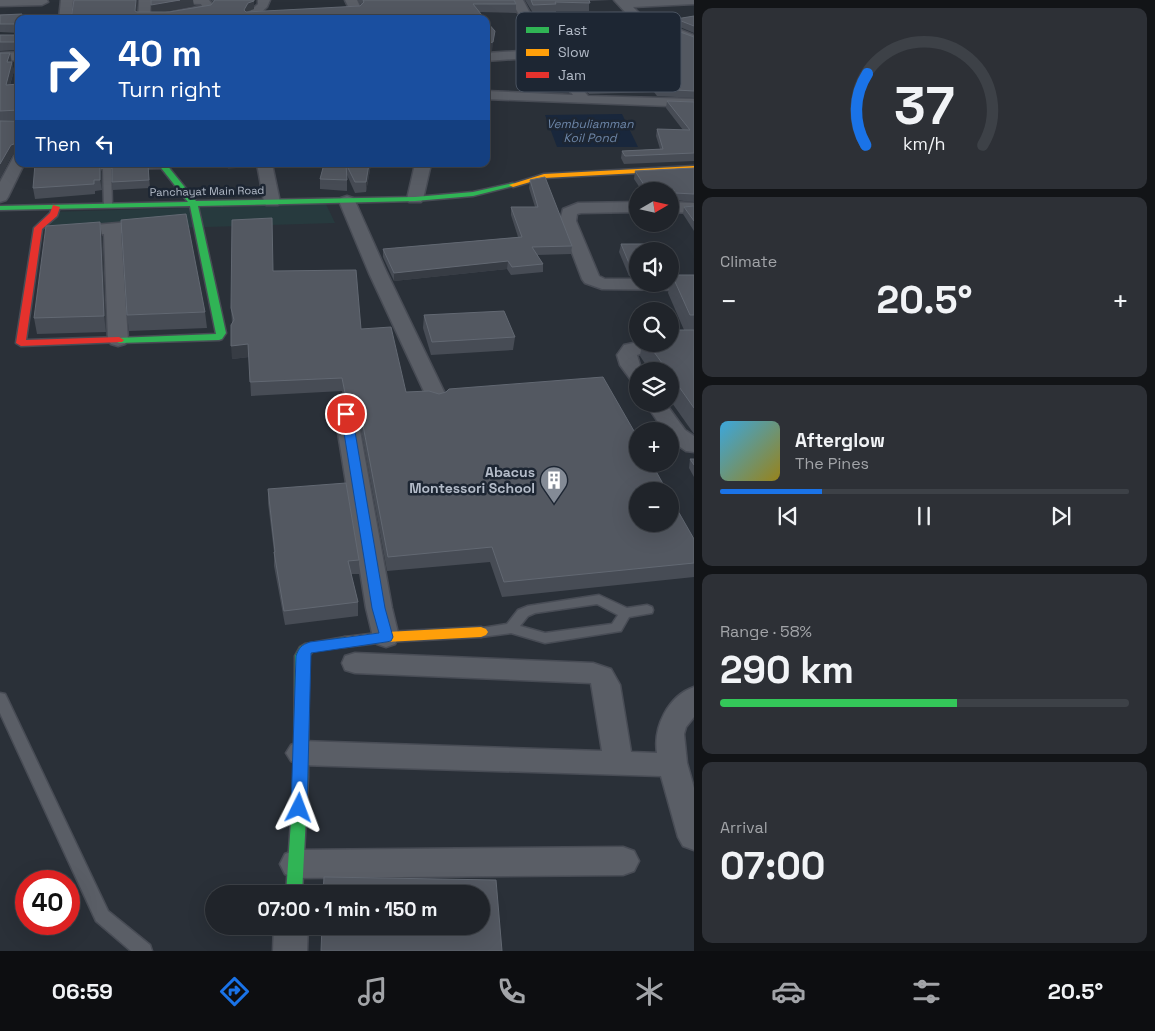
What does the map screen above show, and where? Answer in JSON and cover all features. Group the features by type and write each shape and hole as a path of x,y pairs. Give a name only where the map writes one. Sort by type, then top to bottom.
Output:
{"street":[{"path":"65,15 67,0"},
{"path":"144,15 145,0"},
{"path":"161,0 204,1 209,7 207,9 170,15"},
{"path":"252,15 263,5 264,0"},
{"path":"517,0 523,12"},
{"path":"0,3 41,1 44,15"},
{"path":"622,2 694,1"},
{"path":"622,2 632,12"},
{"path":"254,15 272,13"},
{"path":"0,19 15,19"},
{"path":"490,57 516,54"},
{"path":"0,57 15,61"},
{"path":"0,67 15,62"},
{"path":"579,92 586,100"},
{"path":"490,95 694,103"},
{"path":"0,161 15,160"},
{"path":"0,197 15,166"},
{"path":"56,207 54,214 38,228 21,343 219,337 221,334 193,203 164,167"},
{"path":"265,167 272,202"},
{"path":"415,199 422,167"},
{"name":"Panchayat Main Road","path":"0,208 415,199 473,194 544,176 694,168"},
{"path":"347,201 378,273 438,400"},
{"path":"629,207 578,208 569,212 568,221 591,279 602,284 694,285"},
{"path":"679,207 694,208"},
{"path":"37,235 198,222"},
{"path":"112,228 118,340"},
{"path":"661,412 677,435 694,446"},
{"path":"346,414 379,608 386,637"},
{"path":"481,632 386,637 310,647 305,650 302,666 301,753 295,879 623,861"},
{"path":"355,663 593,673 601,676 606,685 618,763"},
{"path":"694,698 672,725 669,736 673,765 694,837"},
{"path":"301,753 673,765"},
{"path":"290,951 291,935"}],"lane":[{"path":"80,167 107,167 108,205"},
{"path":"512,628 523,613 533,609 599,600 625,613 647,610"},
{"path":"481,632 512,628 545,638 616,628 625,613"},
{"path":"0,698 102,916 144,951"}],"green space":[{"path":"326,204 335,223 44,232 48,212"}],"water":[{"name":"Vembuliamman Koil Pond","path":"622,114 638,147 557,147 545,115"}],"building":[{"path":"74,0 136,0 135,11 137,12 169,12 211,5 215,0 254,0 248,3 244,10 246,12 360,6 364,2 363,0 514,0 516,4 473,4 482,15 72,15"},
{"path":"151,0 180,0 151,5"},
{"path":"531,0 589,0 590,3 555,2 556,4 533,5"},
{"path":"22,14 15,15 15,24 0,24 0,15"},
{"path":"694,16 694,26 681,21 681,18"},
{"path":"490,25 495,31 493,42 490,43"},
{"path":"681,32 694,37 694,91 681,90"},
{"path":"0,35 15,35 14,42 0,42"},
{"path":"0,53 10,53 7,62 12,62 6,85 15,84 15,110 0,111"},
{"path":"667,101 694,102 694,153 625,156 622,151 663,149 657,129 690,130"},
{"path":"0,121 15,121 15,142 11,145 0,164"},
{"path":"35,167 100,167 100,180 94,180 94,184 33,188"},
{"path":"112,167 148,167 149,180 112,182"},
{"path":"323,167 346,167 347,180 320,179"},
{"path":"348,167 368,167 366,182 355,182"},
{"path":"694,168 694,194 679,193 679,182 642,182 635,171"},
{"path":"545,177 572,246 532,247 543,264 512,267 508,261 394,273 383,249 522,237 511,207 538,207 530,180"},
{"path":"694,206 694,221 684,207"},
{"path":"186,214 205,312 127,315 121,220"},
{"path":"272,218 273,271 356,270 361,329 391,327 406,392 429,391 439,394 449,389 603,377 629,422 629,472 656,472 662,482 629,482 629,532 679,532 679,513 694,539 694,563 504,582 492,547 388,557 358,399 354,395 345,393 342,378 250,382 248,344 231,346 231,325 234,320 231,308 232,220"},
{"path":"100,222 104,316 34,318 46,226"},
{"path":"621,244 629,244 629,263"},
{"path":"679,275 694,275 694,315 690,315 679,291"},
{"path":"504,311 515,337 432,342 424,315"},
{"path":"679,330 694,330 694,408 679,387 679,362 661,362 654,352 679,352"},
{"path":"346,483 359,560 348,561 358,602 284,611 274,552 268,489"},
{"path":"324,877 496,880 502,951 321,951 322,935 490,935 490,885 324,885"}],"traffic: fast":[{"path":"119,340 219,337 221,333 193,203 164,167"},
{"path":"0,208 415,199 473,194 513,185"},
{"path":"295,885 301,777 302,656 305,650 310,647 345,642"}],"traffic: slow":[{"path":"513,185 544,176 694,168"},
{"path":"345,642 386,637 481,632"}],"traffic: jam":[{"path":"56,207 54,214 38,228 21,343 119,340"}],"place":[{"name":"Abacus Montessori School","path":"554,504"}],"route":[{"path":"299,808 302,656 305,650 310,647 386,637 379,608 346,414"}]}
